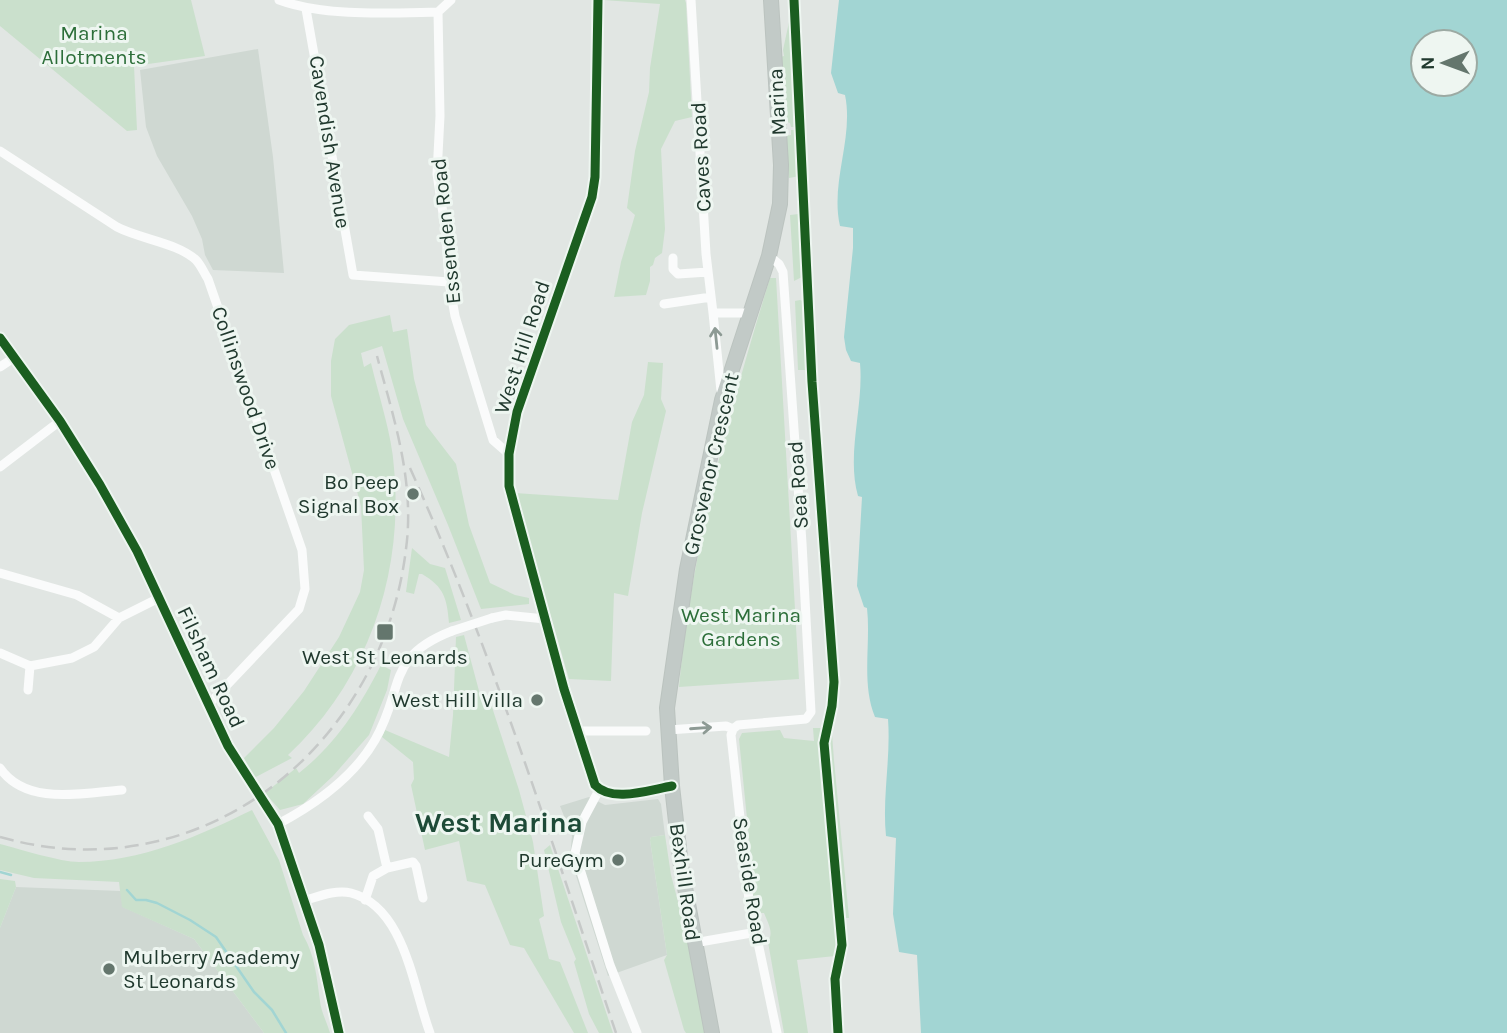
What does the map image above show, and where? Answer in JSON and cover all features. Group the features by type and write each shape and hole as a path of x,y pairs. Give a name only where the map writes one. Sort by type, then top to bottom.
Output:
{"highway":[{"name":"Marina","path":"771,0 781,165 780,204"},
{"name":"Grosvenor Crescent","path":"668,730 669,691 687,569 722,400 769,256 780,204"},
{"name":"Bexhill Road","path":"668,730 681,866 712,1033"}],"street":[{"path":"279,0 306,9 365,12 439,12 451,0"},
{"name":"West Hill Road","path":"598,0 595,177 592,197 517,412 509,454 509,486 576,731 590,775 600,790"},
{"name":"Caves Road","path":"691,0 708,272 722,400"},
{"name":"Cavendish Avenue","path":"306,9 353,275 449,282"},
{"name":"Essenden Road","path":"439,12 440,116 437,174 446,233 449,282 455,316 493,440 509,454"},
{"name":"Collinswood Drive","path":"0,151 117,227 132,235 182,251 196,260 208,279 302,550 305,589 299,609 285,627 261,648 208,705"},
{"name":"Sea Road","path":"733,729 738,726 806,719 811,712 783,272 779,264 769,256"},
{"path":"673,258 673,269 678,274 708,272"},
{"path":"664,304 711,297"},
{"path":"713,313 750,313"},
{"name":"Filsham Road","path":"0,338 60,421 100,485 159,597 237,762 278,824 319,945 339,1033"},
{"path":"0,367 15,357"},
{"path":"0,467 60,421"},
{"path":"0,573 77,595 119,618"},
{"path":"0,653 30,666 72,658 94,648 119,618 159,597"},
{"path":"278,824 311,807 340,783 375,739 387,715 405,663 419,647 432,639 492,618 506,615 545,619"},
{"path":"28,690 30,666"},
{"path":"668,730 726,726 733,729"},
{"name":"Seaside Road","path":"733,729 731,735 749,900 777,1033"},
{"path":"576,731 646,731"},
{"path":"0,768 20,787 42,793 122,790"},
{"path":"637,1033 610,965 575,853 582,822 600,790 614,795 672,786"},
{"path":"368,816 378,829 387,868"},
{"path":"365,900 373,876 387,868 413,862 423,898"},
{"path":"303,901 336,893 351,893 377,906 398,933 430,1033"},
{"path":"694,943 757,932"}],"shaded area":[{"path":"258,49 273,157 284,273 213,270 192,216 157,156 146,127 140,70"},
{"path":"589,797 605,805 658,799 665,835 651,837 650,840 667,955 608,976 570,857 572,836 560,806"},
{"name":"Mulberry Academy St Leonards","path":"16,887 121,891 123,907 194,939 264,1033 0,1033 0,928"}],"green space":[{"name":"Marina Allotments","path":"0,0 191,0 205,56 134,66 137,130 127,131 0,26"},
{"path":"603,0 685,0 686,3 692,117 675,121 661,149 665,229 662,253 650,267 646,295 614,297 635,215 627,208 635,151 649,92 660,4"},
{"path":"789,22 792,22 797,127 791,127 790,123 785,121 780,57 784,56"},
{"path":"791,130 797,130 800,176 789,178 785,136 791,135"},
{"path":"790,215 802,216 804,276 794,281"},
{"name":"West Marina Gardens","path":"770,278 776,278 799,679 679,687 693,583 714,480"},
{"path":"795,301 806,302 809,367 806,370 798,370"},
{"path":"390,315 393,332 407,329 414,379 426,425 456,464 469,525 490,583 515,595 529,598 529,604 481,609 403,419 382,346 361,353 364,367 371,363 393,455 396,508 386,587 359,660 339,694 316,726 288,755 292,758 254,778 244,758 274,728 304,691 339,637 360,592 364,570 361,506 331,396 331,361 335,339 349,325"},
{"path":"648,362 663,363 661,399 666,411 642,513 628,596 614,593 611,681 569,679 515,493 618,500 632,422 644,395"},
{"path":"412,548 430,564 445,568 461,620 449,623 443,594 422,574 419,574 414,594 406,592"},
{"path":"464,635 482,702 490,701 533,842 544,916 539,919 549,959 560,962 588,1033 574,1033 524,948 510,945 485,885 467,881 459,841 425,850 411,785 414,779 413,762 382,737 385,730 449,757 456,637"},
{"path":"381,665 391,670 387,690 369,735 333,776 303,804 280,810 265,793 296,768 299,773 336,737 356,710"},
{"path":"813,728 824,728 821,763 837,945 835,956 797,960 808,1033 784,1033 768,942 770,928 764,913 755,913 749,873 751,858 739,739 742,733 780,730 784,738 814,741"},
{"path":"832,734 849,918 843,918 828,749 829,735"},
{"path":"252,810 279,860 313,959 321,1005 330,1033 264,1033 194,939 122,907 119,882 34,878 0,870 0,844 61,860 102,861 168,846"},
{"path":"665,835 705,1033 686,1033 684,1030 664,960 667,955 650,840 651,837"},
{"path":"550,845 613,1033 599,1033 589,1014 574,962 576,959 561,922 544,850"},
{"path":"0,879 15,881 16,887 0,928"}],"water":[{"path":"839,0 1507,0 1507,1033 921,1033 917,955 899,952 893,914 896,838 886,836 885,821 888,719 875,717 871,704 867,677 867,608 864,607 857,586 862,497 858,496 855,480 854,447 861,379 860,363 851,361 844,337 853,228 840,226 838,210 847,111 845,95 838,93 831,73"}],"waterway":[{"path":"0,872 11,875"},
{"path":"127,890 136,900 157,903 216,937 254,992 272,1010 286,1033"}],"railway":[{"path":"0,837 74,849 144,844 210,823 269,789 320,743 361,686 390,621 406,549 408,499 405,475 396,427 377,356"},
{"path":"410,468 440,537 494,677 616,1033"}],"cycle path":[{"path":"598,0 595,177 592,197 517,412 509,454 509,486 564,689 595,785 602,790 621,794 672,786"},
{"path":"794,0 812,382 834,682 824,743 842,945 835,979 838,1033"},
{"path":"0,338 60,421 100,485 137,551 228,746 278,824 319,945 339,1033"}],"place":[{"name":"Bo Peep Signal Box","path":"413,494"},
{"name":"West St Leonards","path":"385,632"},
{"name":"West Hill Villa","path":"537,700"},
{"name":"PureGym","path":"618,860"},
{"name":"Mulberry Academy St Leonards","path":"109,969"}],"district":[{"name":"West Marina","path":"499,822"}]}
